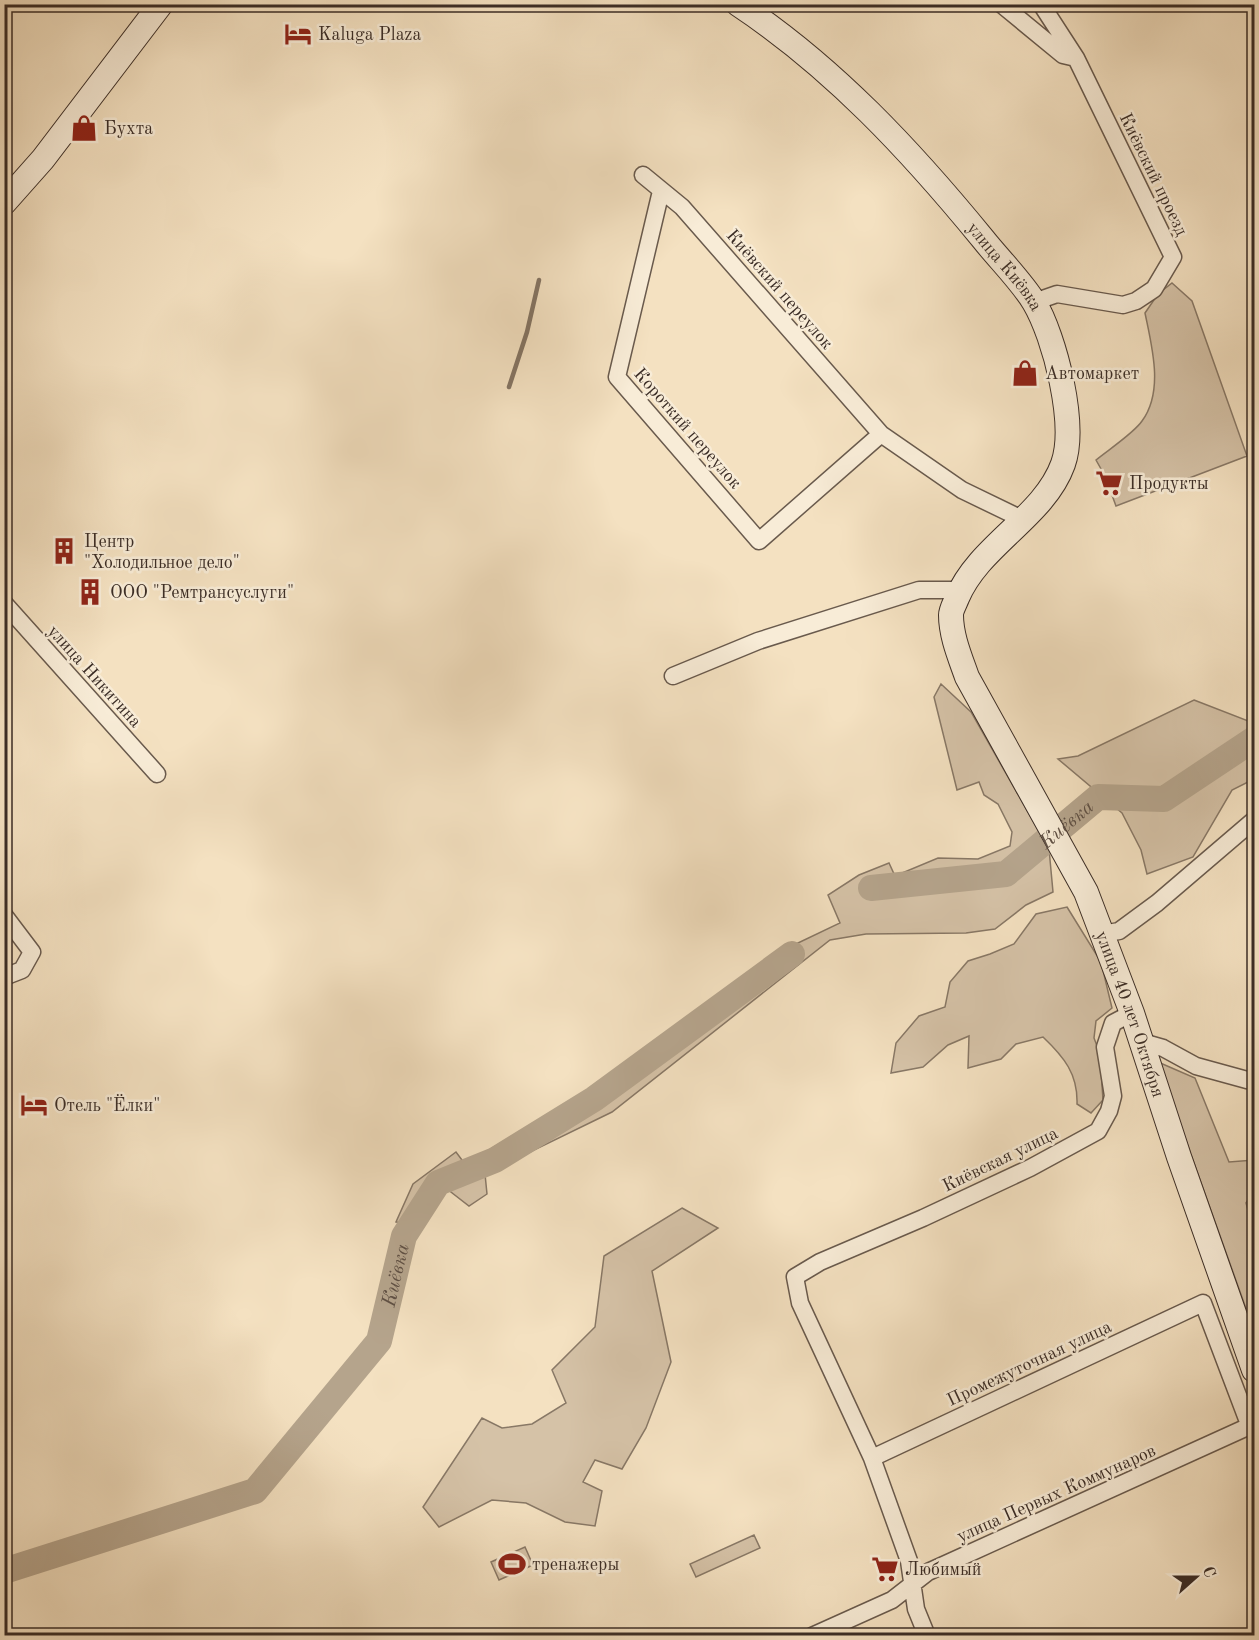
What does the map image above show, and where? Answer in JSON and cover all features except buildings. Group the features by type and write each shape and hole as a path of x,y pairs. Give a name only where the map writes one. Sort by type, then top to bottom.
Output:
{"main road":[{"path":"4,203 43,159 161,4"},
{"name":"улица Киёвка","path":"738,4 795,44 839,82 909,153 943,190 1034,302 1048,335 1063,382 1067,437 1063,464 1044,496 979,562 961,590 951,614 956,644 967,676"},
{"path":"751,4 767,23"},
{"name":"улица 40 лет Октября","path":"967,676 1086,892 1132,1013 1179,1157 1254,1370"}],"street":[{"path":"1001,4 1056,50 1063,55 1076,58"},
{"name":"Киёвский проезд","path":"1034,302 1057,294 1123,305 1136,301 1154,289 1173,257 1076,58 1041,4"},
{"name":"Киёвский переулок","path":"644,175 682,207 881,434 962,490 1022,519"},
{"name":"Короткий переулок","path":"661,191 617,377 759,541 881,434"},
{"path":"673,676 758,641 920,590 961,590"},
{"name":"улица Никитина","path":"4,603 157,774"},
{"path":"1102,934 1119,931 1157,903 1254,820"},
{"path":"4,977 22,970 32,952 10,921"},
{"name":"Киёвская улица","path":"872,1458 800,1303 795,1277 820,1262 923,1218 1030,1168 1098,1131 1109,1111 1113,1096 1105,1047 1113,1023 1132,1013"},
{"path":"1142,1042 1162,1048 1196,1066 1254,1081"},
{"name":"Промежуточная улица","path":"872,1458 1203,1303 1252,1425"},
{"name":"улица Первых Коммунаров","path":"812,1635 892,1600 913,1583 939,1567 1252,1425"},
{"path":"872,1458 909,1561 916,1609 927,1635"}],"shaded area":[{"path":"1172,283 1192,301 1247,456 1116,506 1105,476 1096,460 1133,431 1149,409 1153,396 1154,368 1145,313 1158,294"},
{"path":"941,684 971,712 1049,849 1053,892 1026,905 995,929 966,933 866,934 830,940 612,1112 485,1174 487,1194 469,1206 447,1189 420,1227 396,1222 413,1184 456,1152 465,1164 589,1091 775,954 840,923 828,895 859,875 889,863 895,876 938,858 978,859 1010,846 1012,832 998,804 984,795 979,782 957,790 934,697"},
{"path":"1194,700 1248,721 1254,717 1254,779 1232,790 1193,857 1147,874 1141,850 1122,813 1058,759 1078,756"},
{"path":"1067,907 1101,962 1112,1008 1096,1021 1094,1038 1100,1054 1103,1100 1091,1113 1077,1104 1075,1084 1068,1067 1043,1037 1016,1044 1001,1059 968,1068 969,1036 948,1045 923,1067 891,1073 896,1043 919,1016 945,1007 950,982 968,961 1014,944 1036,914"},
{"path":"1158,1062 1195,1078 1229,1162 1254,1160 1254,1191 1246,1203 1254,1232 1254,1331"},
{"path":"682,1208 718,1228 652,1271 671,1362 646,1428 622,1469 595,1460 583,1482 602,1491 595,1526 565,1522 526,1503 492,1500 439,1527 423,1507 482,1418 502,1428 532,1424 566,1403 552,1370 595,1327 604,1256"},
{"path":"754,1535 760,1548 696,1577 690,1564"},
{"name":"тренажеры","path":"525,1547 533,1565 499,1580 491,1562"}],"waterway":[{"path":"509,387 527,332 539,280"},
{"name":"Киёвка","path":"871,888 1006,874 1098,797 1164,799 1254,739"},
{"name":"Киёвка","path":"4,1571 255,1491 379,1341 404,1236 438,1183 495,1160 594,1099 792,954"}],"place":[{"name":"Kaluga Plaza","path":"298,34"},
{"name":"Бухта","path":"84,128"},
{"name":"Автомаркет","path":"1025,373"},
{"name":"Продукты","path":"1109,483"},
{"name":"Центр \"Холодильное дело\"","path":"64,551"},
{"name":"ООО \"Ремтрансуслуги\"","path":"90,592"},
{"name":"Отель \"Ёлки\"","path":"34,1105"},
{"name":"тренажеры","path":"512,1564"},
{"name":"Любимый","path":"885,1569"}]}
